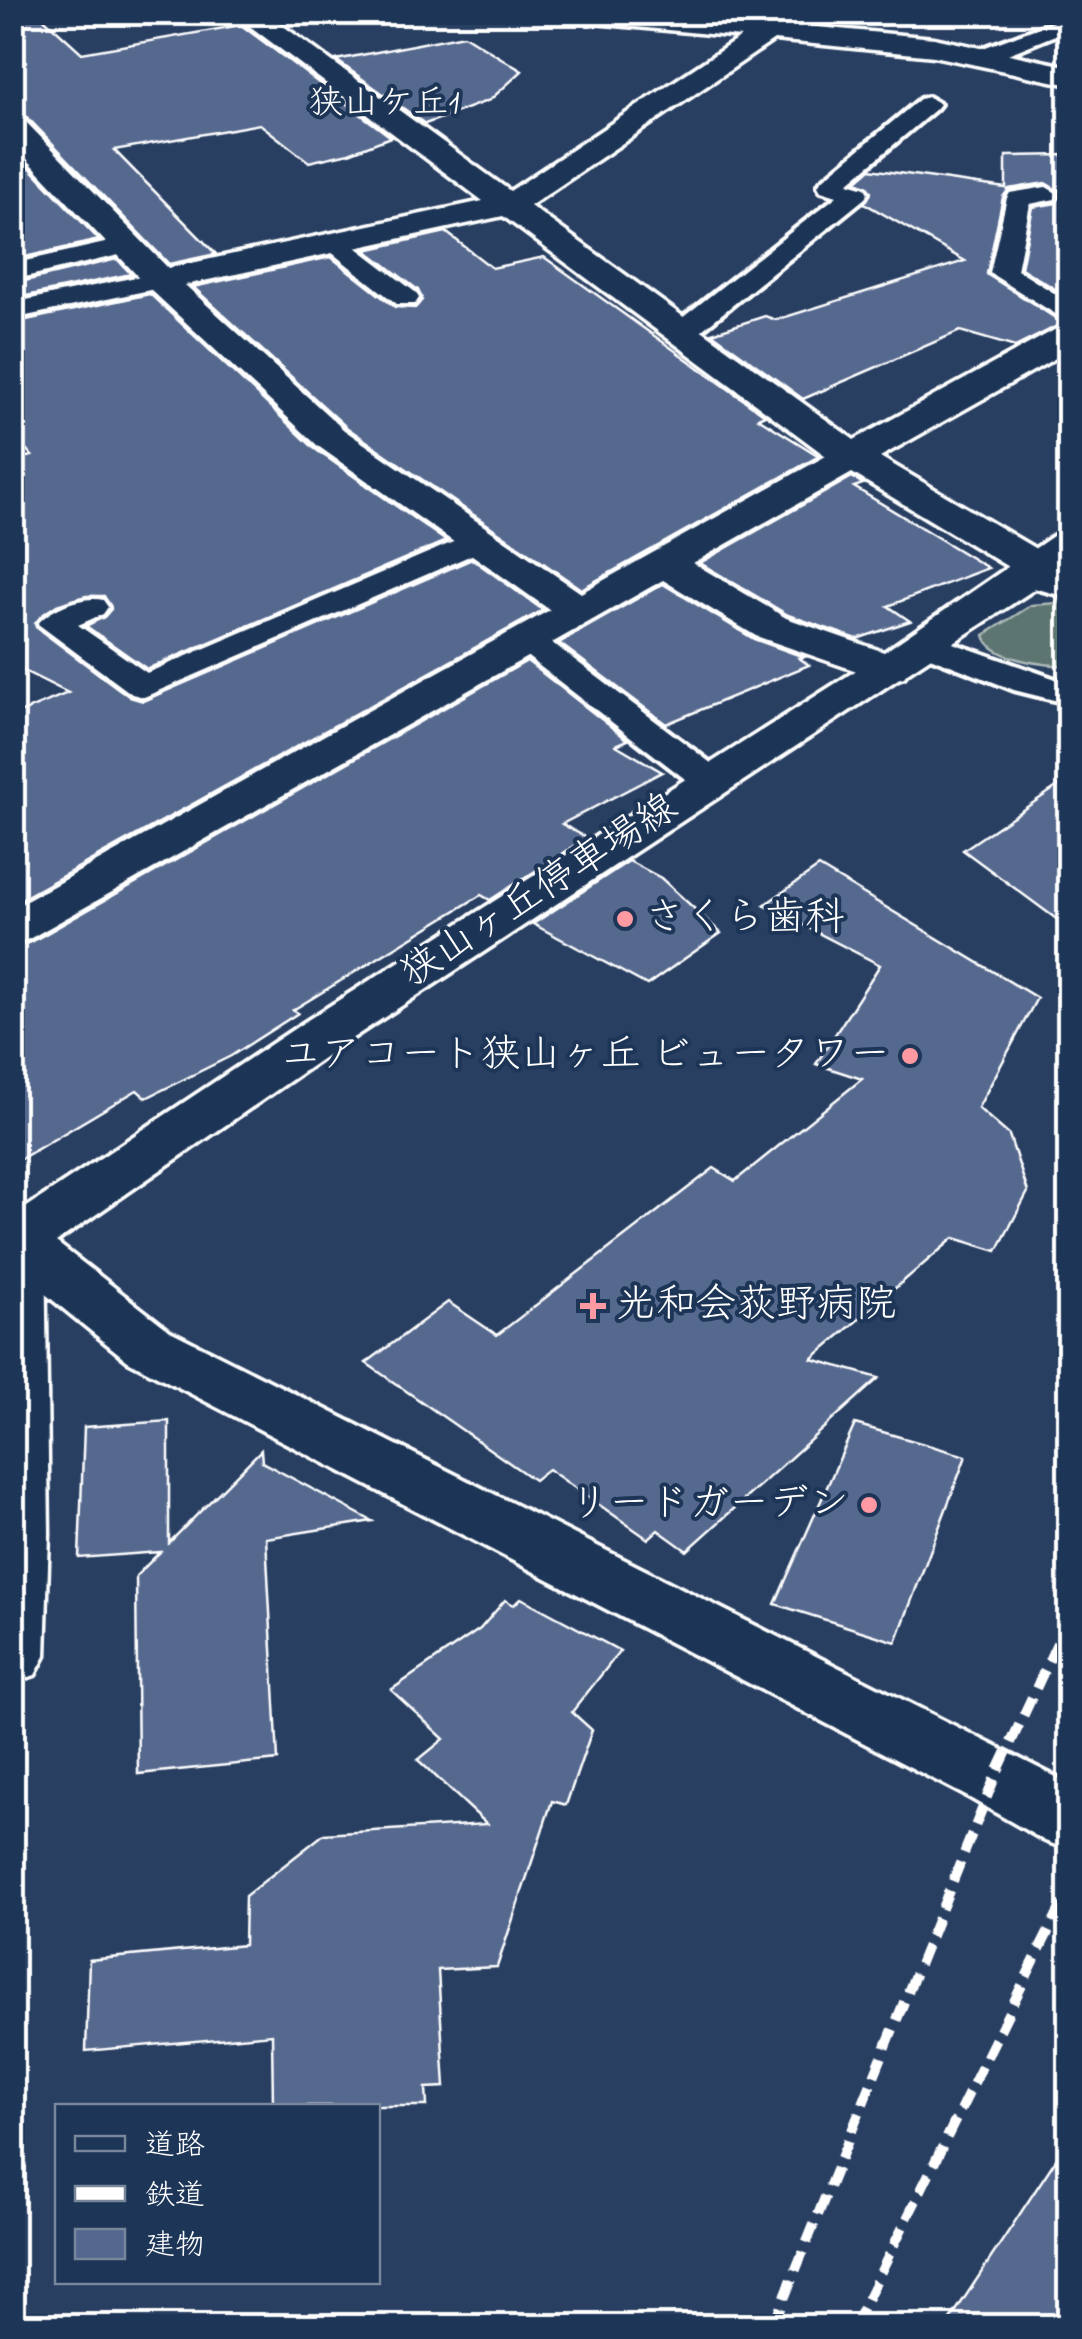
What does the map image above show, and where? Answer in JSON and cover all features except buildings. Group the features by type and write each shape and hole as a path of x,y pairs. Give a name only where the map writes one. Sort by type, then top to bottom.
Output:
{"street":[{"path":"245,12 851,456 1051,569"},
{"path":"571,13 934,47 1070,76"},
{"path":"160,280 510,205 768,32"},
{"path":"12,125 160,280 331,438 578,610"},
{"path":"12,929 1070,334"},
{"path":"664,562 771,627 906,655"},
{"name":"狭山ヶ丘停車場線","path":"14,1241 711,781 906,655 1051,569"},
{"path":"12,1656 18,1534 14,1241"},
{"path":"14,1241 148,1346 967,1763 1070,1820"}],"lane":[{"path":"980,58 1064,24"},
{"path":"682,332 856,194 830,186 928,104"},
{"path":"1046,194 1019,198 1003,273 1070,314"},
{"path":"336,243 406,298"},
{"path":"12,272 127,246"},
{"path":"12,311 160,280"},
{"path":"92,607 54,624 144,687 480,540"},
{"path":"527,640 711,781"},
{"path":"906,655 1070,694"}],"green space":[{"path":"1032,605 1069,606 1069,665 1034,663 1008,656 988,643 984,635"}],"railway":[{"path":"773,2326 995,1777 1070,1615"},
{"path":"854,2326 1070,1888"}],"place":[{"name":"さくら歯科","path":"625,919"},
{"name":"ユアコート狭山ヶ丘 ビュータワー","path":"910,1056"},
{"name":"光和会荻野病院","path":"593,1306"},
{"name":"リードガーデン","path":"869,1505"}],"district":[{"name":"狭山ケ丘1","path":"384,104"}]}
